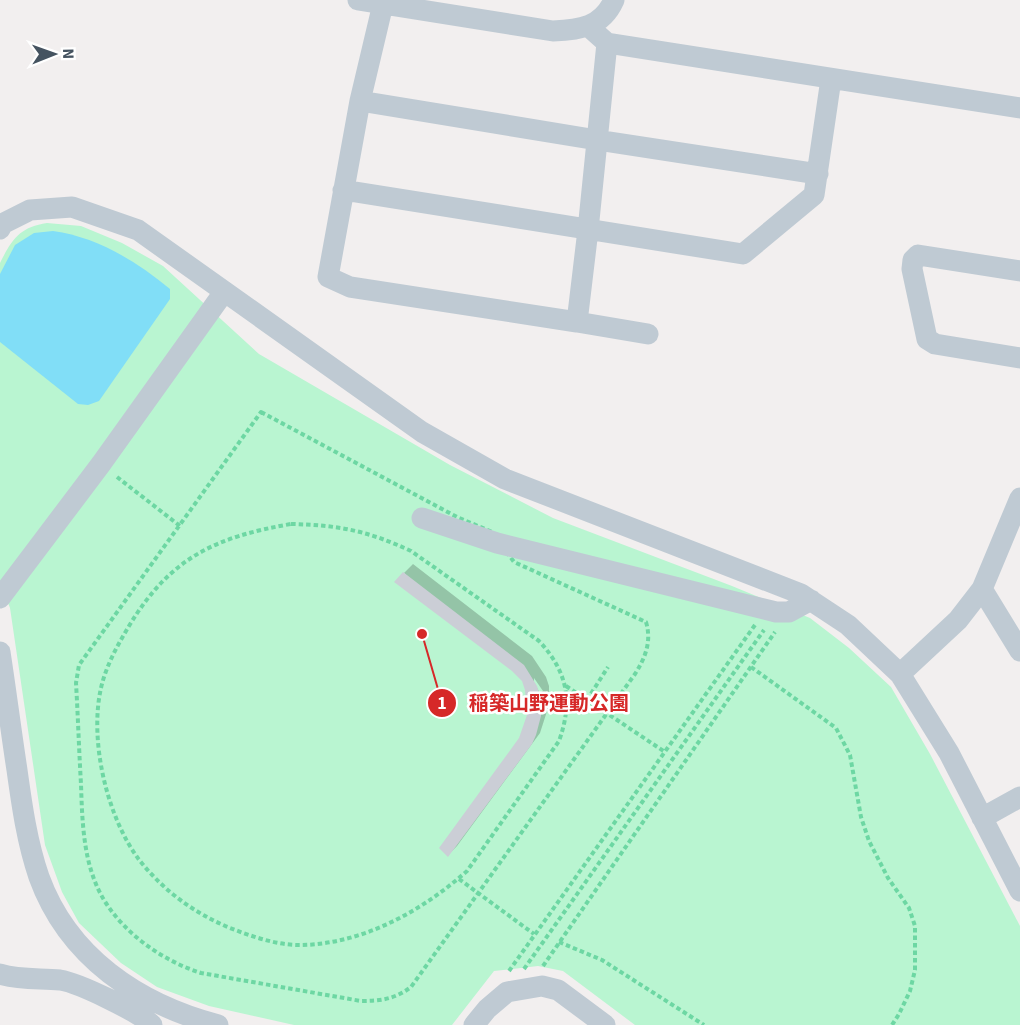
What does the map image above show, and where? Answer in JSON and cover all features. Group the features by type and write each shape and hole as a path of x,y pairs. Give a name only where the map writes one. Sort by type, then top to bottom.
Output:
{"street":[{"path":"358,0 553,31 572,31 590,27 603,18 614,0"},
{"path":"383,4 360,100 328,277 350,287 648,334"},
{"path":"590,27 607,43 1020,108"},
{"path":"577,322 607,43"},
{"path":"343,190 743,254 814,195 831,79"},
{"path":"360,100 818,174"},
{"path":"0,229 3,224 30,210 72,207 138,230 422,432 505,479 801,594 811,600 849,625 900,674 949,753 1019,887"},
{"path":"1020,271 918,255 913,260 912,269 927,339 935,344 1020,358"},
{"path":"0,598 101,464 224,292"},
{"path":"900,674 958,621 982,589 1020,498"},
{"path":"423,519 501,544 777,611 811,600"},
{"path":"982,589 1020,651"},
{"path":"0,652 2,681 29,841 40,878 70,933 104,970 128,988 154,1003 218,1025"},
{"path":"982,818 1020,797"},
{"path":"0,974 10,977 62,981 75,985 109,999 152,1025"},
{"path":"474,1025 487,1009 507,992 543,986 558,990 605,1025"}],"path":[{"path":"261,412 457,517 492,532 514,562 646,622 648,640 642,662 411,987 400,995 375,1001 361,1001 201,973 180,966 140,939 105,903 94,879 85,842 77,674 83,657 180,526 261,412"},
{"path":"119,479 180,526"},
{"path":"291,524 331,525 389,540 411,551 539,641 553,656 565,685 567,707 565,724 559,741 467,871 422,906 389,924 351,937 319,944 272,943 212,920 182,902 159,883 139,860 125,836 102,776 97,716 101,689 109,663 122,638 154,591 174,569 201,552 258,529 291,524"},
{"path":"540,970 751,667 777,611"},
{"path":"506,975 664,752 777,611"},
{"path":"522,972 777,611"},
{"path":"587,700 608,667"},
{"path":"751,667 836,728 850,754 861,817 869,841 888,878 909,909 915,926 916,946 912,980 899,1014 892,1025"},
{"path":"565,685 664,752"},
{"path":"459,879 534,934"},
{"path":"559,942 602,960 704,1025"}],"green space":[{"path":"47,223 81,226 122,243 163,266 259,354 450,465 553,518 810,618 849,648 891,687 930,754 1020,926 1020,1025 635,1025 563,971 538,966 494,971 452,1025 294,1025 209,1006 157,987 121,963 79,923 62,892 45,845 10,608 0,582 0,263 13,241 23,231"}],"water":[{"path":"53,231 85,239 115,252 144,269 170,289 170,299 99,401 88,405 78,404 0,342 0,274 15,245 34,233"}],"building":[{"path":"403,572 524,665 537,686 540,696 541,716 532,744 448,857 439,848 519,738 527,715 525,690 522,681 512,671 394,582"}],"place":[{"name":"稲築山野運動公園","path":"422,634"}]}
